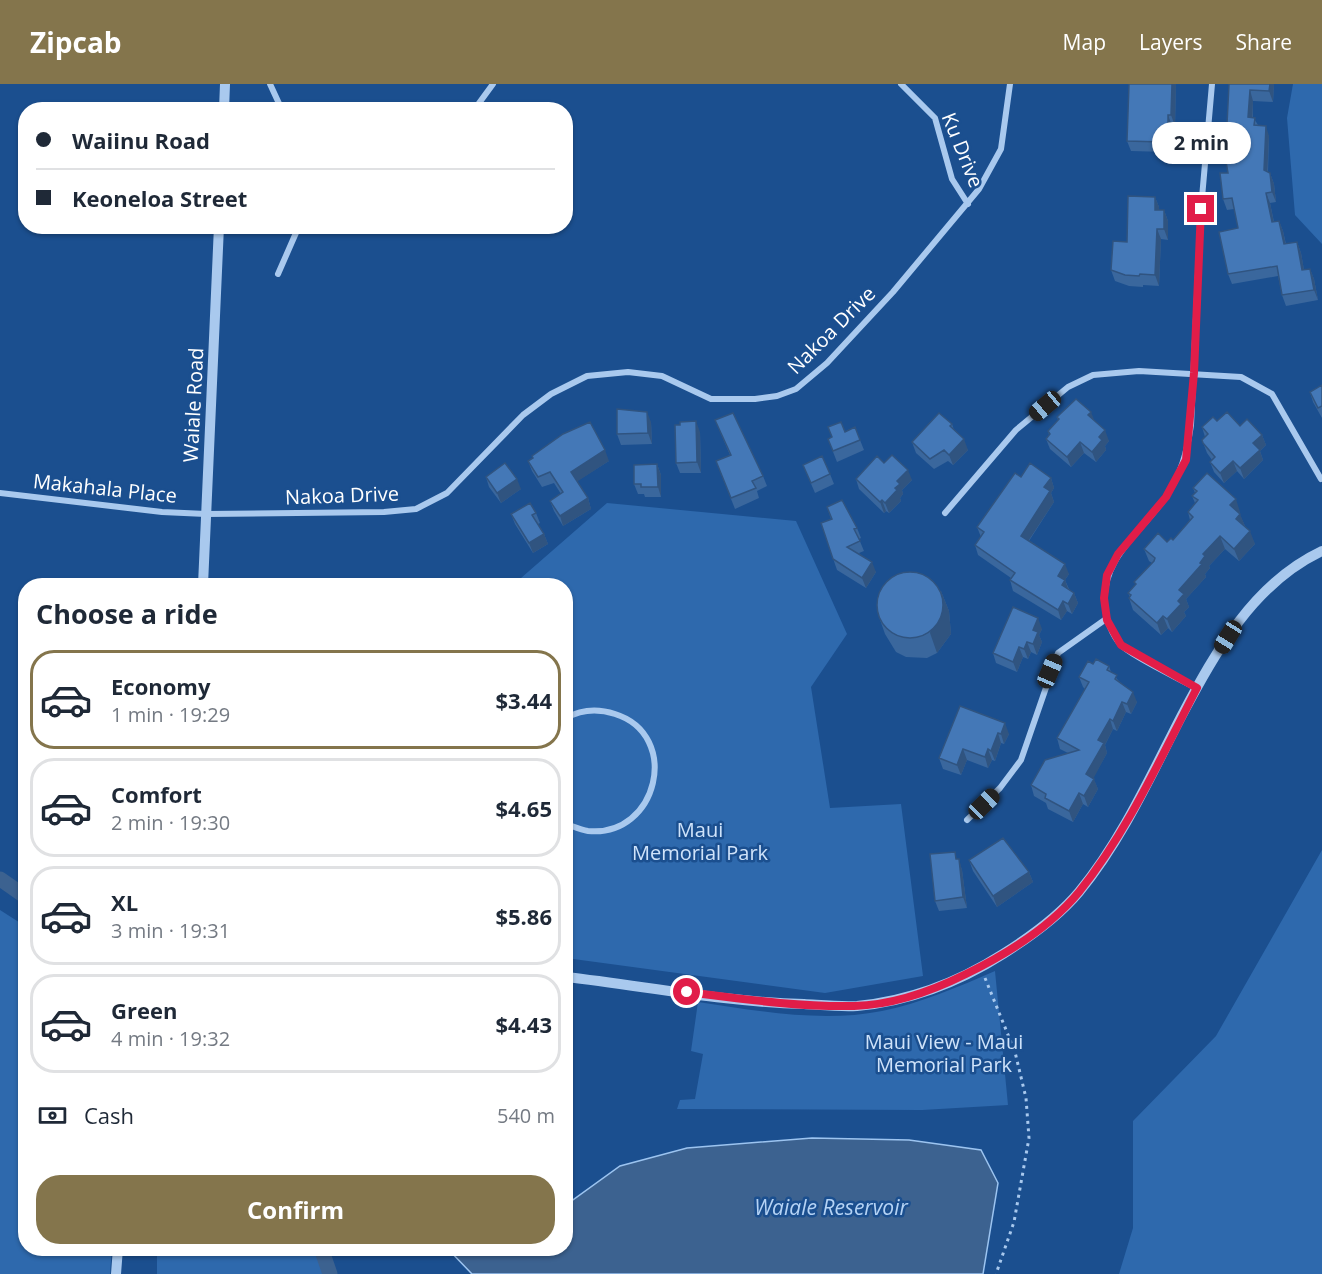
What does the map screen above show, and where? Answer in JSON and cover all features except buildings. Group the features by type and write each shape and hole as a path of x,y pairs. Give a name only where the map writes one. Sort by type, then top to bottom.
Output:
{"street":[{"path":"224,102 225,84"},
{"path":"270,84 278,102"},
{"path":"480,102 493,84"},
{"name":"Ku Drive","path":"901,84 935,118 952,179 968,204"},
{"name":"Nakoa Drive","path":"206,514 372,513 416,509 447,493 523,415 551,394 587,376 628,372 662,376 711,399 766,398 796,389 827,363 864,324 979,189 1001,149 1010,84"},
{"path":"1197,688 1121,645 1107,620 1104,598 1107,575 1118,554 1166,497 1186,460 1194,373 1201,209 1212,84"},
{"name":"Waiale Road","path":"202,578 219,234"},
{"path":"278,274 296,234"},
{"path":"945,513 1017,430 1068,387 1093,375 1139,371 1240,377 1272,394 1322,478"},
{"name":"Makahala Place","path":"0,493 162,512 206,514"},
{"path":"573,978 764,1003 856,1006 907,997 946,984 981,967 1027,939 1078,894 1112,845 1197,688 1239,620 1273,582 1297,563 1322,551"},
{"path":"967,820 1000,788 1021,760 1058,653 1107,620"},
{"path":"573,714 601,710 624,717 642,732 653,753 656,777 648,800 633,818 612,829 588,831 573,826"},
{"path":"116,1274 117,1256"}],"path":[{"path":"981,967 1015,1052 1026,1098 1029,1138 1014,1222 996,1274"}],"green space":[{"path":"1293,84 1322,84 1322,244 1295,215 1287,118"},
{"name":"Maui Memorial Park","path":"607,503 796,521 847,634 811,687 830,808 901,804 923,976 825,993 573,959 573,578 521,578"},
{"path":"1322,850 1322,1274 1119,1274 1133,1228 1133,1121 1216,1036"},
{"path":"0,910 18,922 18,1256 111,1256 110,1274 0,1274"},
{"name":"Maui View - Maui Memorial Park","path":"995,971 1008,1105 922,1110 677,1109 680,1100 695,1099 703,1054 691,1051 698,1002 813,1016 859,1014 911,1004"},
{"path":"157,1256 322,1256 328,1274 157,1274"}],"water":[{"name":"Waiale Reservoir","path":"812,1138 909,1140 981,1150 998,1183 983,1274 472,1274 455,1256 573,1256 573,1200 620,1166 687,1148"}],"waterway":[{"path":"0,879 18,891"},
{"path":"324,1256 330,1274"}],"route":[{"path":"687,992 764,1003 856,1006 907,997 946,984 988,964 1027,939 1078,894 1106,855 1141,795 1197,688 1121,645 1107,620 1104,598 1107,575 1118,554 1166,497 1186,460 1191,425 1201,209"}]}
